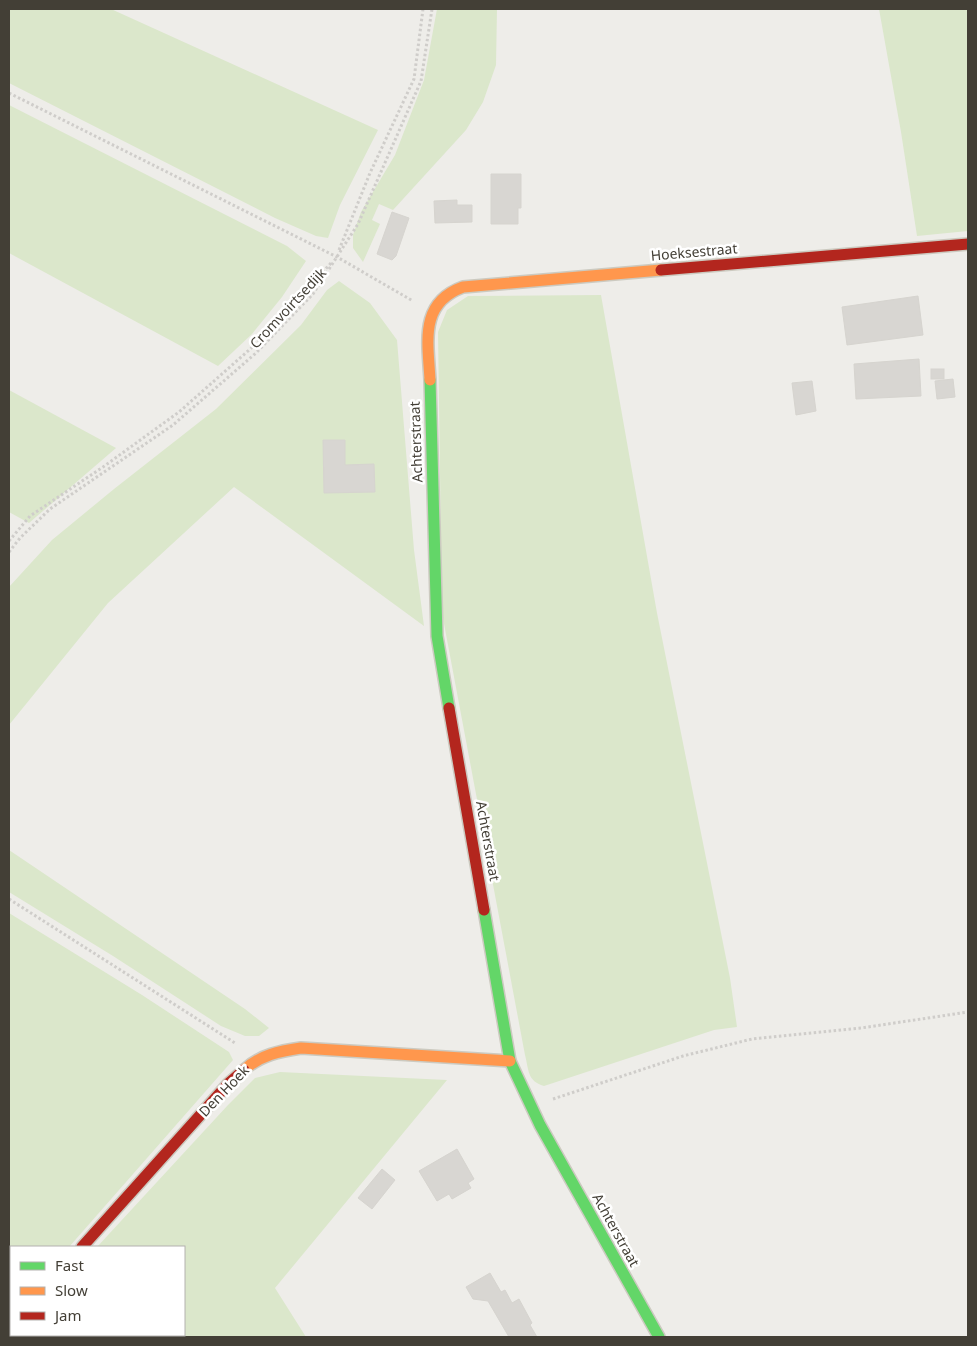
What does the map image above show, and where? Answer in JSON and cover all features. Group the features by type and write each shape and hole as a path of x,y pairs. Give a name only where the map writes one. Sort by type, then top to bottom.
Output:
{"street":[{"name":"Hoeksestraat","path":"432,312 452,290 463,287 968,244"},
{"name":"Achterstraat","path":"432,312 428,326 437,636 510,1061 540,1125 659,1337"},
{"name":"Den Hoek","path":"83,1246 229,1083 252,1062 276,1052 301,1048 510,1061"}],"path":[{"name":"Cromvoirtsedijk","path":"9,541 30,516 179,412 266,335 337,257 370,172 414,79 423,9"},
{"path":"9,552 20,538 50,509 173,425 256,353 313,294 358,224 399,135 421,81 432,9"},
{"path":"9,94 337,257 432,312"},
{"path":"9,899 240,1046 252,1062"},
{"path":"531,1106 683,1056 752,1039 861,1028 968,1012"}],"green space":[{"path":"9,9 111,9 378,130 340,205 328,238 316,236 275,218 9,83"},
{"path":"437,9 497,9 496,65 483,102 466,130 393,210 379,204 372,220 380,224 363,262 353,248 353,235 361,212 395,155 424,80"},
{"path":"879,9 968,9 968,231 917,236"},
{"path":"9,105 287,246 306,261 282,297 252,334 218,366 9,253"},
{"path":"339,281 370,303 397,340 414,550 424,626 234,487 108,603 9,725 9,587 52,540 216,409 301,325 327,290"},
{"path":"601,295 657,613 730,978 737,1027 714,1030 544,1086 534,1081 528,1070 442,613 438,332 447,310 468,296"},
{"path":"9,390 116,448 29,523 9,512"},
{"path":"9,850 245,1009 269,1028 259,1036 245,1036 221,1026 9,892"},
{"path":"9,913 142,995 229,1052 233,1060 70,1246 10,1246 9,1312"},
{"path":"280,1072 447,1080 275,1288 306,1337 97,1337 96,1336 185,1336 185,1246 98,1246 255,1078"}],"building":[{"path":"491,174 521,174 521,208 518,208 518,224 491,224"},
{"path":"457,200 457,205 472,205 472,222 435,223 434,201"},
{"path":"392,212 409,218 396,256 392,260 377,254"},
{"path":"918,296 923,335 847,345 842,307"},
{"path":"919,359 921,396 856,399 854,364"},
{"path":"931,369 944,369 944,379 931,379"},
{"path":"953,379 955,397 937,399 935,381"},
{"path":"812,381 816,411 796,415 792,383"},
{"path":"323,440 345,440 345,465 374,464 375,492 324,493"},
{"path":"457,1149 474,1179 468,1183 471,1188 452,1199 449,1194 437,1201 419,1171"},
{"path":"382,1169 395,1180 372,1209 358,1198"},
{"path":"490,1273 501,1292 505,1290 512,1303 519,1299 537,1337 509,1337 488,1301 473,1299 466,1287"}],"traffic: fast":[{"path":"430,380 437,636 449,708"},
{"path":"484,910 510,1061 540,1125 659,1337"}],"traffic: slow":[{"path":"430,380 428,338 429,325 433,313 439,303 449,294 463,287 661,270"},
{"path":"244,1070 264,1057 278,1052 301,1048 510,1061"}],"traffic: jam":[{"path":"661,270 968,244"},
{"path":"449,708 484,910"},
{"path":"83,1246 229,1083 244,1070"}]}
